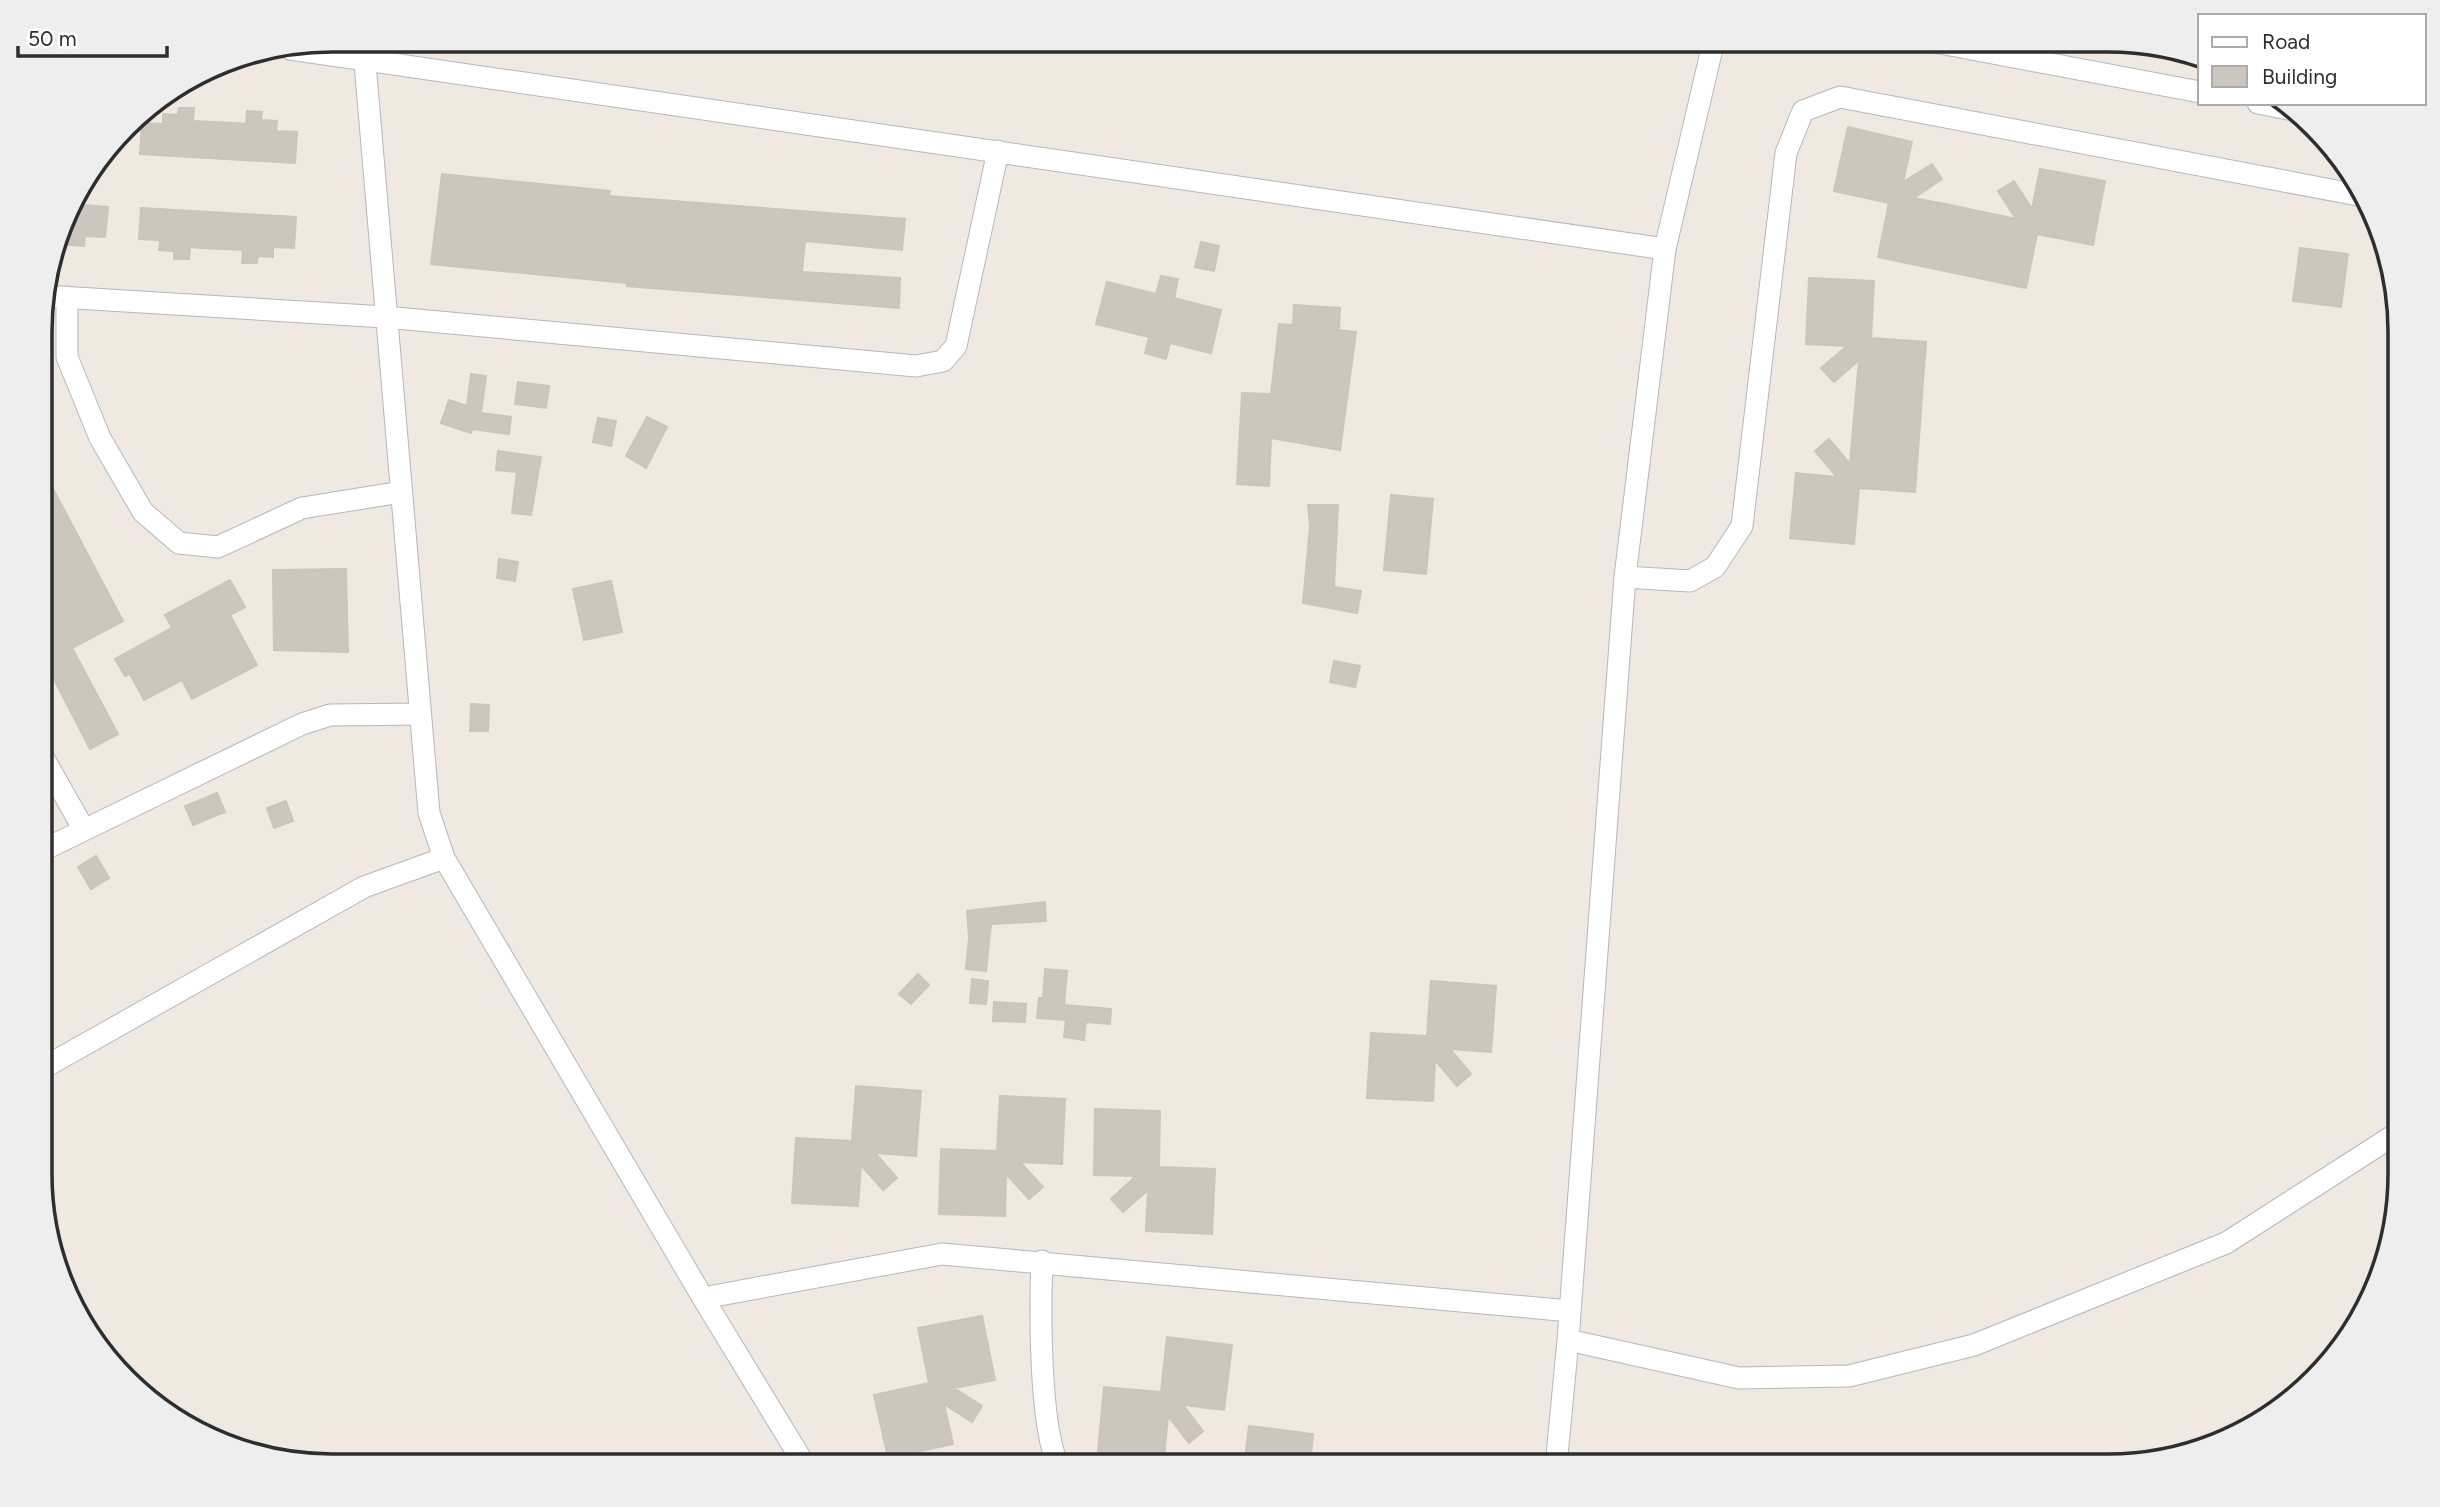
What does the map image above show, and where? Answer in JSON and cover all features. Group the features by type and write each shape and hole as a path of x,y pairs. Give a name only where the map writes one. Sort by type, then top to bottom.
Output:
{"street":[{"path":"363,52 429,813 444,858 703,1298 799,1454"},
{"path":"382,52 998,151 1665,249"},
{"path":"1557,1454 1569,1340 1625,577 1665,249 1711,52"},
{"path":"1988,52 2198,92"},
{"path":"1625,577 1690,581 1715,567 1742,526 1786,153 1803,111 1840,97 2350,194"},
{"path":"55,296 385,317 916,366 943,361 956,346 998,151"},
{"path":"67,297 67,357 100,438 143,512 179,543 218,547 302,508 401,492"},
{"path":"52,845 302,724 330,715 420,714"},
{"path":"52,773 83,828"},
{"path":"52,1063 364,887 444,858"},
{"path":"1569,1340 1739,1378 1849,1376 1874,1370 1974,1345 2227,1242 2388,1139"},
{"path":"703,1298 942,1254 1570,1311"},
{"path":"1042,1261 1040,1311 1049,1429 1056,1454"}],"building":[{"path":"179,108 194,108 193,121 246,124 247,111 262,112 261,120 277,121 276,131 297,132 295,163 140,154 142,128 147,123 163,124 163,114 178,115"},
{"path":"1848,127 1912,142 1903,182 1932,164 1942,179 1914,198 2016,219 1998,191 2014,181 2032,209 2040,169 2105,181 2093,245 2037,234 2026,288 1878,257 1889,203 1834,191"},
{"path":"442,174 610,191 609,196 905,219 902,250 805,241 802,272 900,278 899,308 627,286 627,283 431,264"},
{"path":"83,205 108,207 105,237 85,236 84,246 67,245"},
{"path":"141,208 296,217 294,248 273,247 273,257 258,256 257,263 242,263 243,250 190,247 189,259 174,259 174,251 159,250 160,240 139,239"},
{"path":"1201,242 1219,246 1214,271 1195,267"},
{"path":"2300,248 2348,254 2341,307 2293,301"},
{"path":"1161,276 1178,279 1174,298 1221,310 1211,353 1170,343 1166,359 1145,353 1149,337 1096,324 1107,282 1156,294"},
{"path":"1809,278 1874,281 1871,338 1926,342 1915,492 1859,488 1854,544 1790,538 1796,473 1837,477 1815,451 1829,439 1850,464 1859,360 1834,382 1821,368 1847,346 1806,344"},
{"path":"1294,305 1340,308 1339,330 1356,332 1340,450 1271,438 1269,486 1237,484 1242,393 1271,394 1279,324 1293,325"},
{"path":"471,374 486,376 481,413 511,417 509,434 472,429 471,433 441,423 449,400 467,406"},
{"path":"518,382 549,386 546,408 515,404"},
{"path":"647,417 667,427 646,468 626,456"},
{"path":"598,418 616,421 611,446 593,442"},
{"path":"498,451 541,457 531,515 512,513 517,472 496,470"},
{"path":"52,487 123,621 72,648 118,734 90,749 52,675"},
{"path":"1391,495 1433,499 1426,574 1384,570"},
{"path":"1308,505 1338,505 1334,587 1361,591 1357,613 1303,603 1310,526"},
{"path":"499,559 518,562 515,581 497,578"},
{"path":"346,569 348,652 274,650 273,570"},
{"path":"230,580 245,607 230,615 257,665 192,699 182,680 144,700 130,674 125,676 115,659 172,628 165,615"},
{"path":"611,581 622,632 584,640 573,589"},
{"path":"1334,661 1360,666 1355,687 1330,682"},
{"path":"471,704 489,705 488,731 470,731"},
{"path":"217,793 225,812 193,825 185,806"},
{"path":"286,801 293,821 274,828 267,808"},
{"path":"96,856 109,878 91,889 78,867"},
{"path":"1045,902 1046,921 991,924 986,971 966,969 969,938 967,911"},
{"path":"1045,969 1067,971 1064,1005 1111,1009 1110,1024 1086,1022 1084,1040 1064,1037 1066,1020 1037,1018 1039,998 1043,998"},
{"path":"918,974 929,985 911,1004 899,994"},
{"path":"972,979 988,981 986,1004 970,1003"},
{"path":"1431,981 1496,986 1491,1052 1450,1049 1471,1074 1457,1086 1435,1060 1433,1101 1367,1098 1371,1033 1427,1036"},
{"path":"994,1002 1026,1004 1025,1022 993,1021"},
{"path":"856,1086 921,1091 916,1156 875,1153 897,1178 883,1190 861,1165 858,1206 792,1203 796,1138 852,1141"},
{"path":"1000,1096 1065,1099 1062,1164 1020,1162 1043,1187 1029,1199 1006,1174 1005,1216 939,1214 941,1149 997,1151"},
{"path":"1095,1109 1160,1111 1159,1167 1215,1169 1212,1234 1146,1231 1148,1190 1123,1212 1111,1199 1136,1176 1094,1175"},
{"path":"982,1316 995,1380 954,1388 982,1406 972,1422 944,1404 953,1444 907,1454 887,1454 874,1395 929,1383 918,1328"},
{"path":"1167,1337 1232,1345 1224,1410 1183,1405 1203,1431 1189,1443 1168,1416 1164,1454 1098,1451 1104,1387 1161,1392"},
{"path":"1249,1426 1313,1434 1311,1454 1246,1454"}]}
